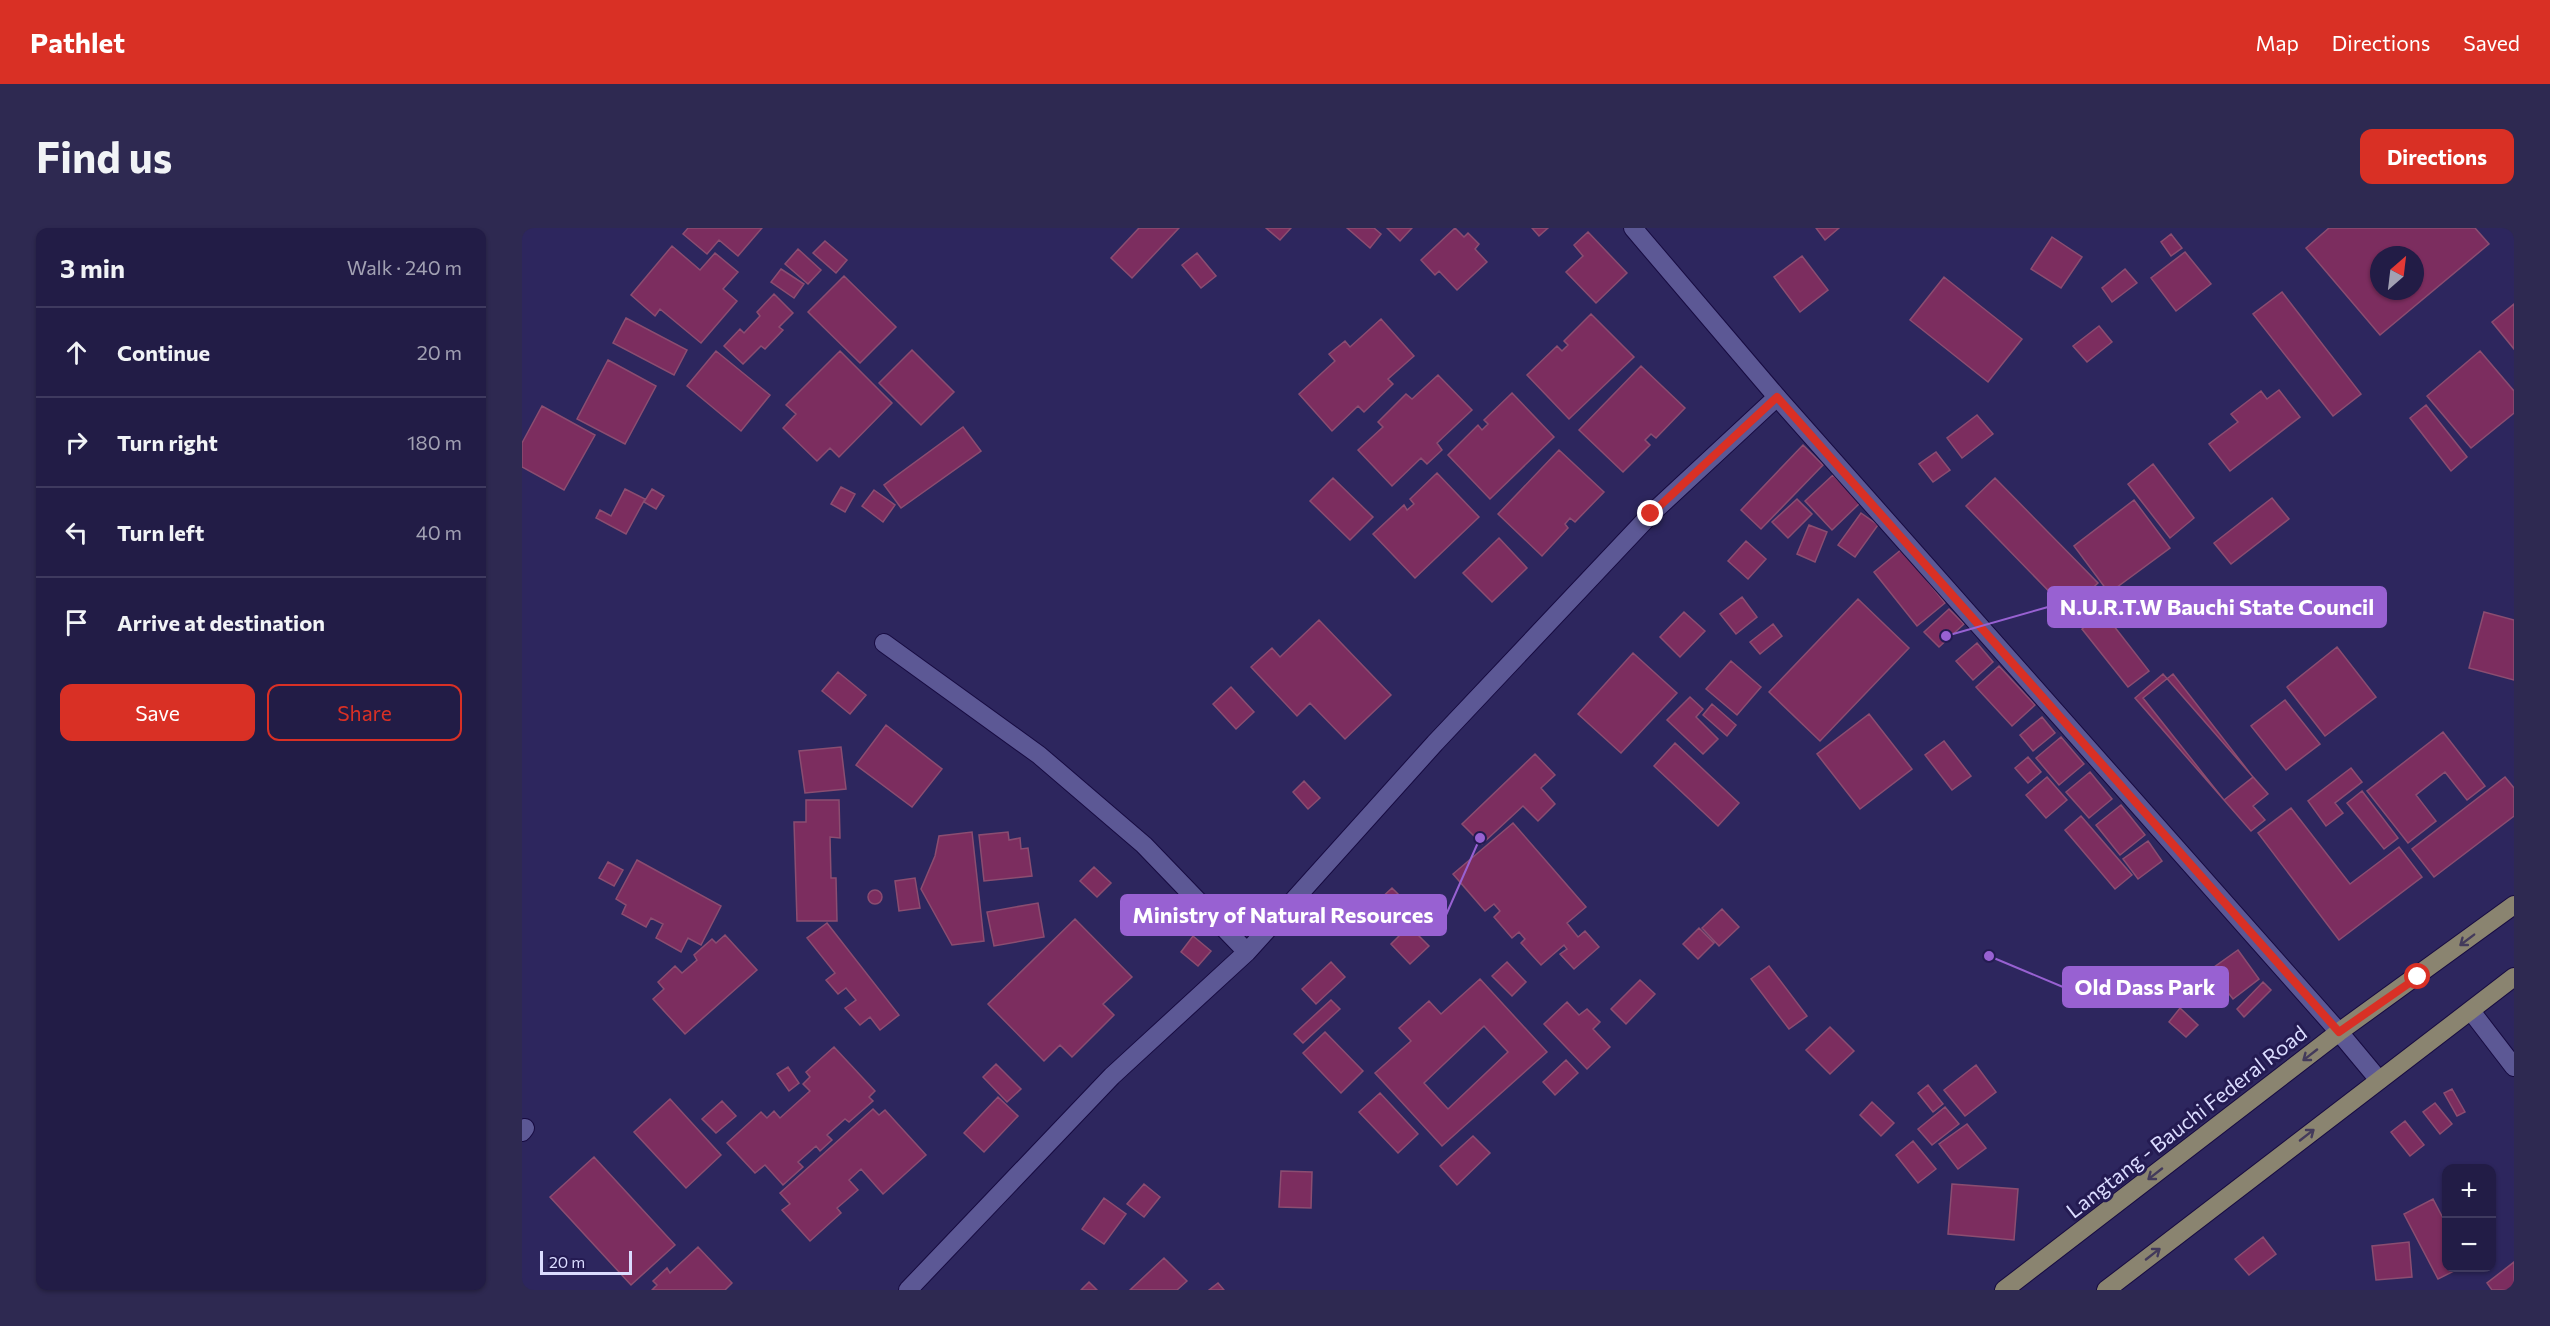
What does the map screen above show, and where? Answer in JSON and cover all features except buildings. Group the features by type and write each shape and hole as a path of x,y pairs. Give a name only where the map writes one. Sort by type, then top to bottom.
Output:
{"main road":[{"name":"Langtang - Bauchi Federal Road","path":"2004,1290 2339,1032 2514,905"},
{"path":"2106,1290 2514,977"}],"street":[{"path":"1633,228 1777,397 2379,1080"},
{"path":"908,1290 1112,1076 1247,952 1435,743 1651,514 1777,397"},
{"path":"884,643 1048,763 1144,845 1247,952"},
{"path":"2471,1011 2514,1066"}],"place":[{"name":"N.U.R.T.W Bauchi State Council","path":"1946,636"},
{"name":"Ministry of Natural Resources","path":"1480,838"},
{"name":"Old Dass Park","path":"1989,956"}],"route":[{"path":"1651,514 1777,397 2339,1032 2418,977"}]}
